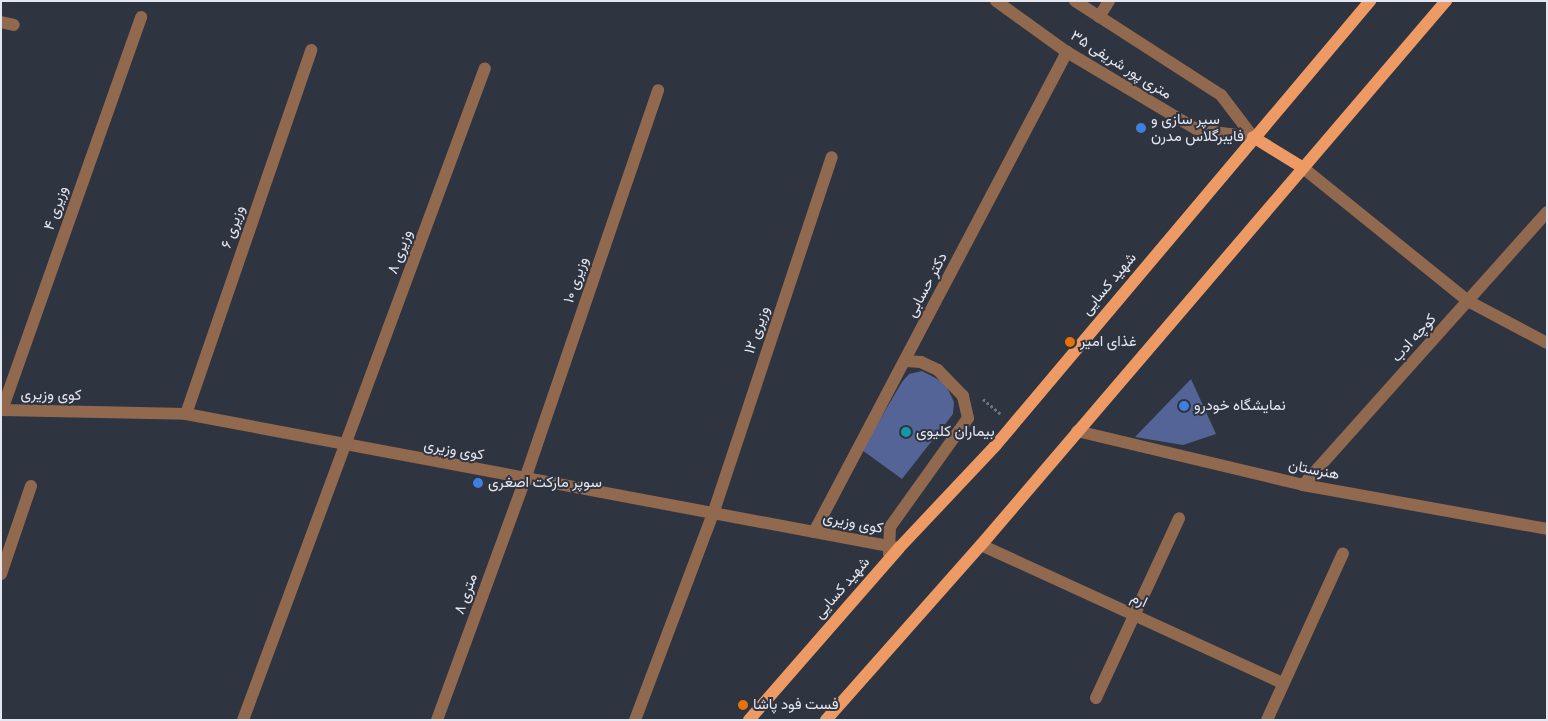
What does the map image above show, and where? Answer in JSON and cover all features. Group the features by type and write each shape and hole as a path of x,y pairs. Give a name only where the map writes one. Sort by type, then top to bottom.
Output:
{"main road":[{"name":"شهید کسایی","path":"749,720 892,550 996,445 1370,1"},
{"path":"826,720 981,545 1302,167 1446,1"},
{"path":"1253,138 1302,167"}],"street":[{"name":"۳۵ متری پور شریفی","path":"996,1 1067,52 1198,130 1253,138"},
{"name":"۳۵ متری پور شریفی","path":"1075,1 1220,95 1253,138"},
{"path":"1098,17 1109,1"},
{"name":"وزیری ۴","path":"1,410 141,17"},
{"path":"1,22 14,25"},
{"name":"وزیری ۶","path":"186,414 311,50"},
{"name":"دکتر حسابی","path":"814,532 906,361 1067,52"},
{"name":"وزیری ۸","path":"244,720 485,68"},
{"name":"وزیری ۱۰","path":"525,479 658,90"},
{"name":"وزيری ۱۲","path":"635,720 713,514 832,157"},
{"path":"1302,167 1468,301 1547,343"},
{"name":"کوچه ادب","path":"1303,485 1547,212"},
{"path":"892,550 893,522 968,418 968,407 963,396 938,370 921,362 906,361"},
{"name":"کوی وزیری","path":"1,410 186,414 345,446 814,532 892,550"},
{"name":"هنرستان","path":"1077,431 1303,485 1547,528"},
{"name":"متری ۸","path":"436,720 525,479"},
{"path":"1,574 31,486"},
{"path":"1096,698 1179,518"},
{"name":"ارم","path":"981,545 1283,683"},
{"path":"1267,720 1343,553"}],"building":[{"name":"بیماران کلیوی","path":"922,371 945,383 954,402 953,414 902,479 862,450 902,382 909,374"},
{"name":"نمایشگاه خودرو","path":"1191,379 1216,434 1183,445 1135,437"}],"place":[{"name":"سپر سازی و فایبرگلاس مدرن","path":"1141,128"},
{"name":"غذای امیر","path":"1070,342"},
{"name":"نمایشگاه خودرو","path":"1184,406"},
{"name":"بیماران کلیوی","path":"906,432"},
{"name":"سوپر مارکت اصغری","path":"478,483"},
{"name":"فست فود پاشا","path":"743,705"}]}
